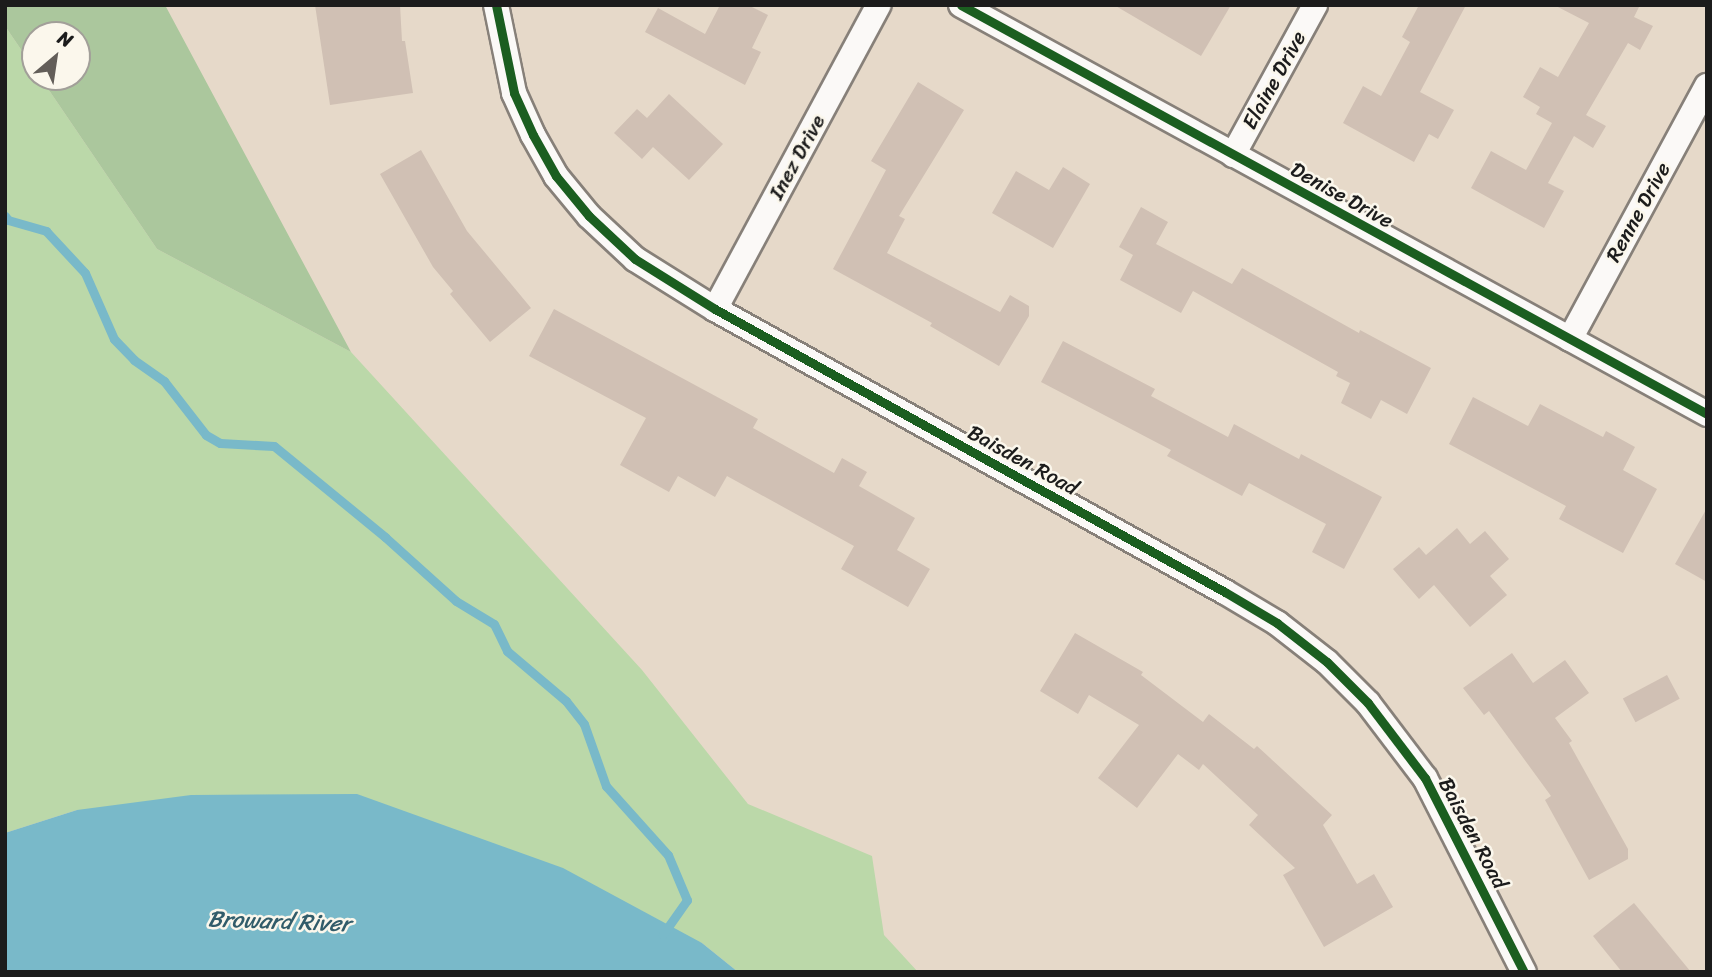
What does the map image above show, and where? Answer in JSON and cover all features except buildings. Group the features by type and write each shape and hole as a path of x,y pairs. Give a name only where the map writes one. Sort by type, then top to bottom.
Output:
{"street":[{"name":"Baisden Road","path":"495,5 514,93 533,135 556,176 589,216 635,259 715,309 1226,592 1277,624 1327,662 1368,703 1425,778 1524,972"},
{"name":"Inez Drive","path":"715,309 879,5"},
{"name":"Denise Drive","path":"961,5 1707,414"},
{"name":"Elaine Drive","path":"1233,155 1315,5"},
{"name":"Renne Drive","path":"1570,339 1707,86"}],"green space":[{"path":"5,5 165,5 351,352 157,249 50,91 91,91 91,21 21,21 21,49 5,26"},
{"path":"5,26 21,49 21,91 50,91 157,249 351,352 642,670 748,804 872,856 884,935 918,972 738,972 702,943 77,810 5,833"}],"water":[{"name":"Broward River","path":"357,794 563,868 702,943 738,972 5,972 5,833 77,810 191,795"}],"waterway":[{"path":"5,216 8,220 46,231 85,273 114,339 134,360 164,381 206,435 220,443 274,446 385,537 456,601 494,624 507,651 566,701 584,724 606,786 668,855 687,900 663,934"}],"cycle path":[{"path":"496,5 514,93 533,135 556,176 589,216 635,259 715,309 1225,592 1277,623 1327,662 1368,703 1425,778 1524,972"},
{"path":"961,5 1707,414"}]}
